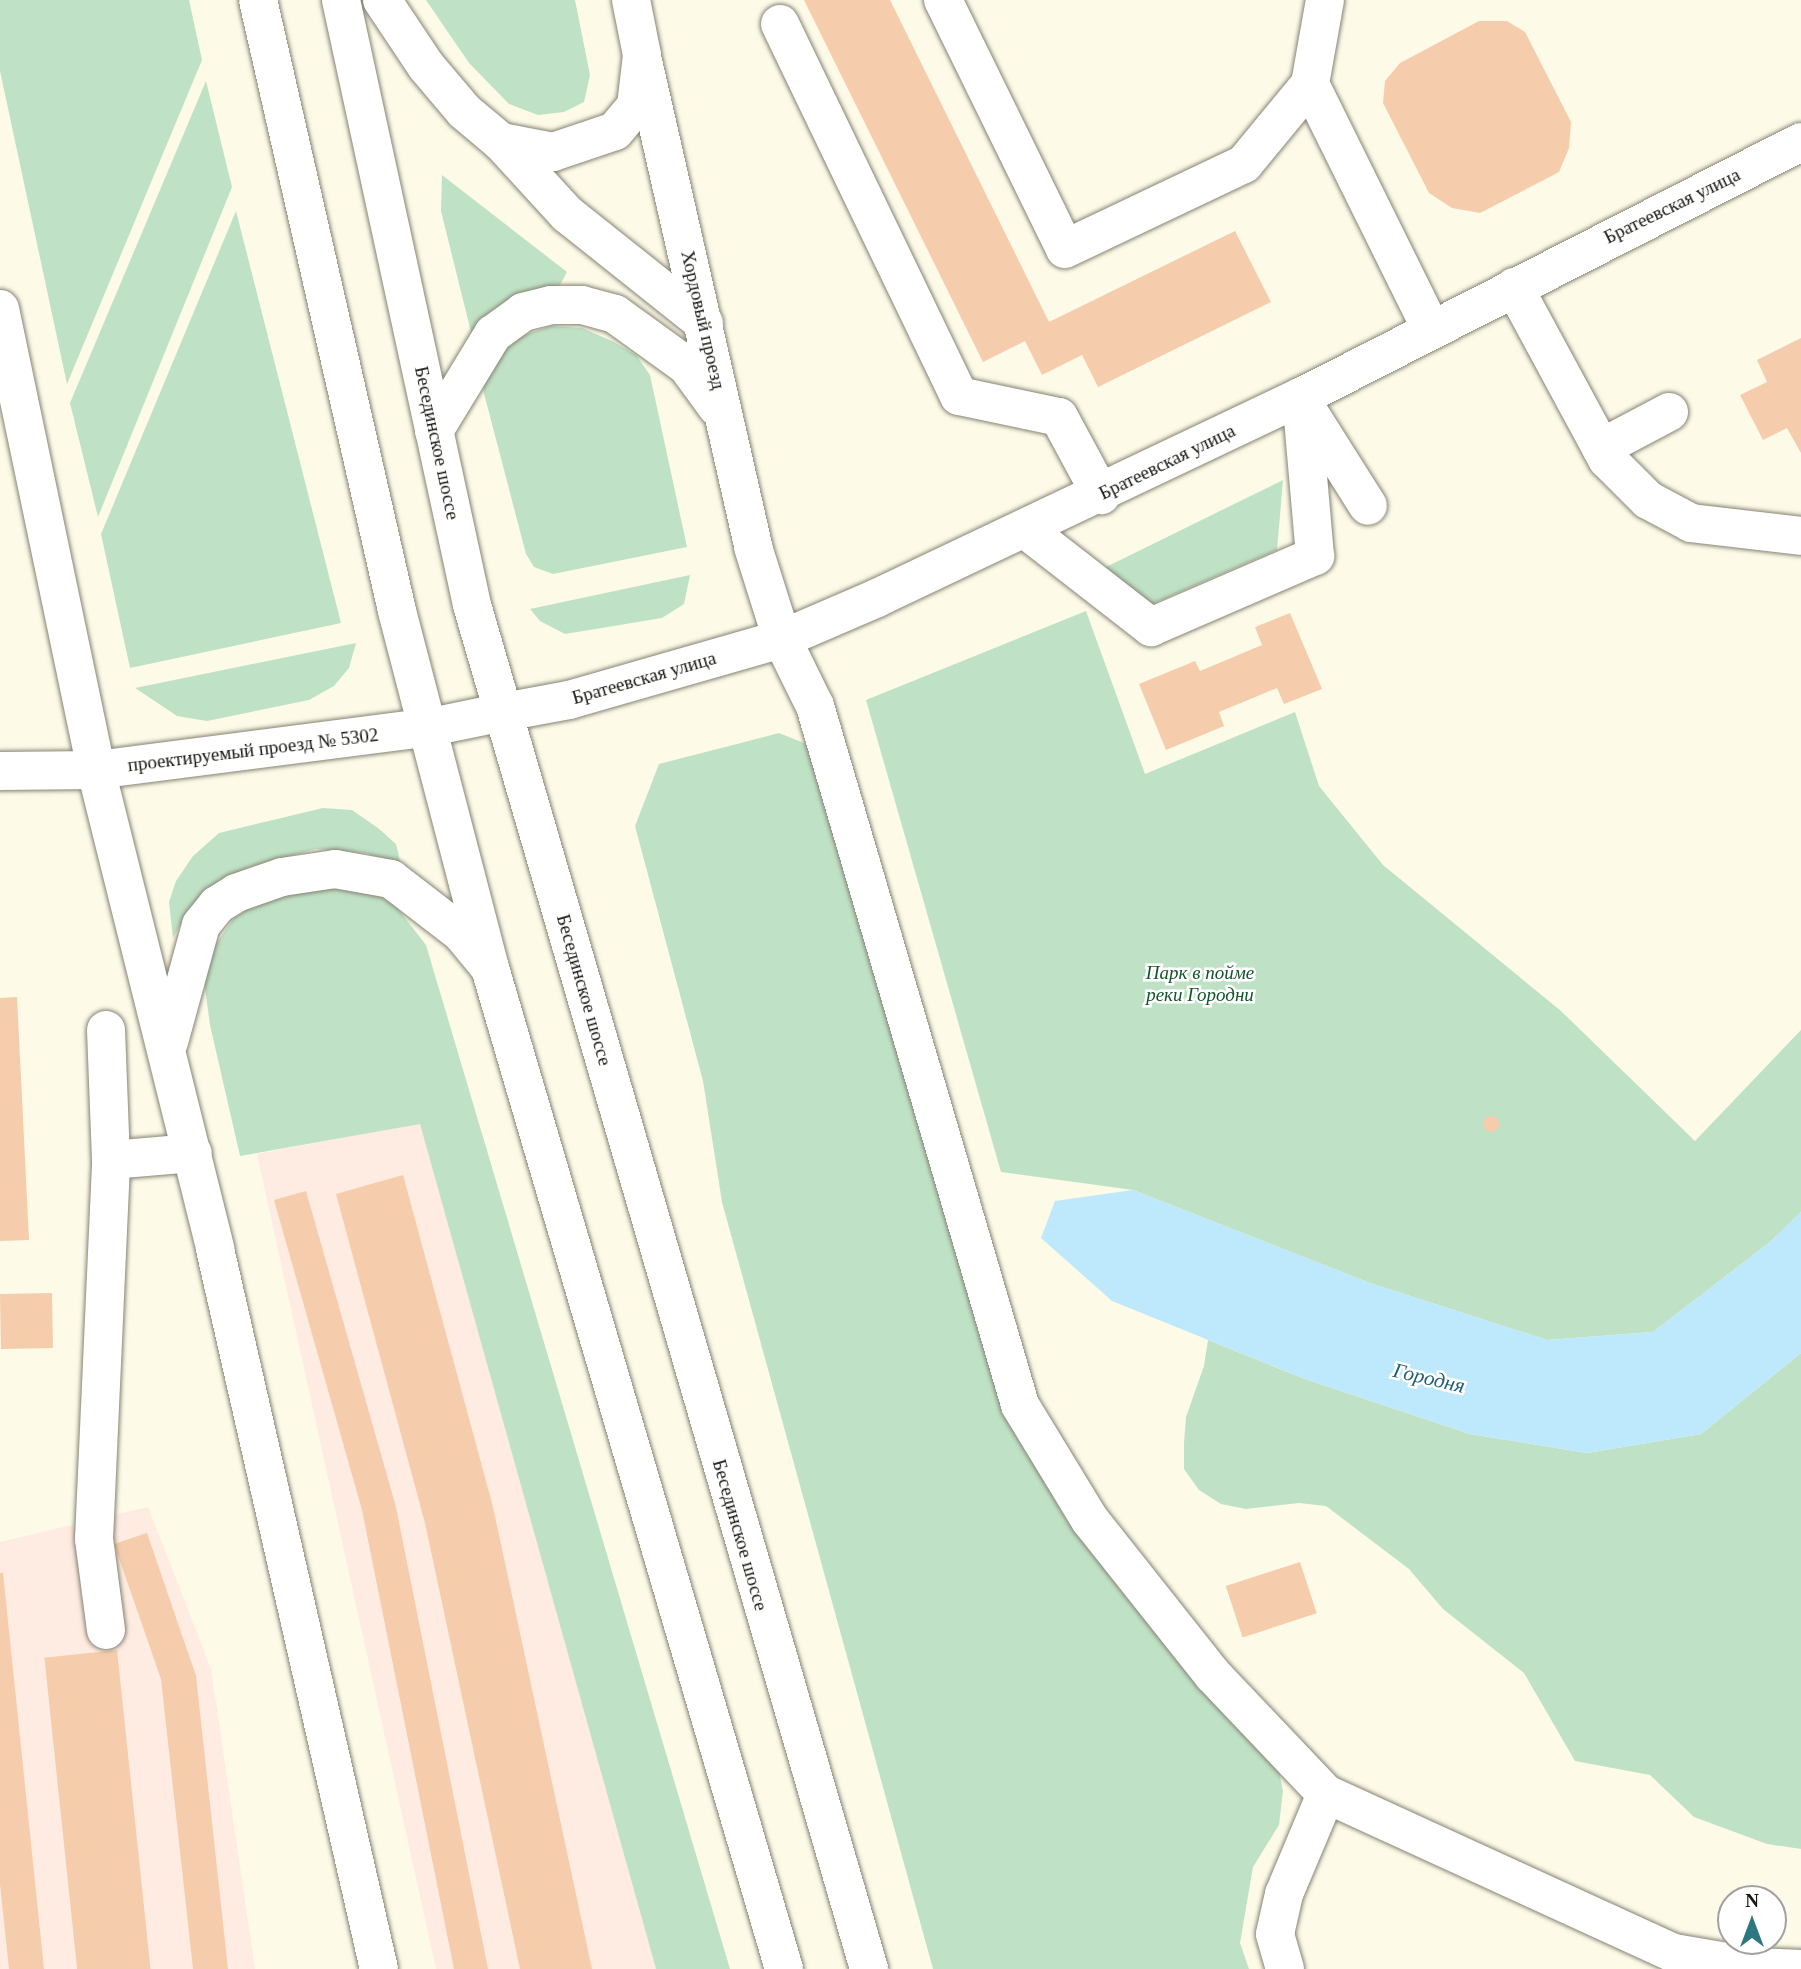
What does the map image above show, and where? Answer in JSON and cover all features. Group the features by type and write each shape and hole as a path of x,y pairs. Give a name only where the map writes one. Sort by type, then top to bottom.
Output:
{"main road":[{"path":"258,0 426,728 490,968 784,1969"},
{"name":"Бесединское шоссе","path":"341,0 472,605 869,1969"},
{"path":"382,0 426,66 464,111 501,142 567,214 704,323"},
{"name":"Хордовый проезд","path":"631,0 753,547 782,639 815,706 1020,1405 1090,1520 1213,1675 1326,1794"},
{"path":"943,0 1065,249 1244,164 1310,84 1325,0"},
{"path":"780,24 959,396 1059,417 1101,495"},
{"path":"501,142 553,152 615,131 636,106 642,55"},
{"path":"1310,84 1432,329"},
{"name":"Братеевская улица","path":"504,712 569,700 782,639 1101,495 1301,397 1801,142"},
{"path":"1514,287 1601,448 1648,500 1691,523 1801,536"},
{"path":"434,431 493,334 523,312 551,305 582,305 615,314 639,329 688,366 724,417"},
{"path":"0,309 96,770 192,1153 379,1969"},
{"path":"1301,397 1368,506"},
{"path":"1025,529 1151,627 1315,556 1301,397"},
{"path":"1601,448 1669,412"},
{"name":"проектируемый проезд № 5302","path":"0,771 96,770 426,728 504,712"},
{"path":"167,1051 201,925 217,905 236,894 282,877 334,869 391,879 461,933 490,968"},
{"path":"106,1030 111,1160 94,1539 106,1630"},
{"path":"111,1160 192,1153"},
{"path":"1285,1969 1275,1934 1284,1894 1326,1794 1674,1953 1756,1967 1801,1969"}],"shaded area":[{"path":"420,1123 656,1969 436,1969 257,1154"},
{"path":"148,1507 211,1669 255,1969 0,1969 0,1542"}],"green space":[{"path":"0,0 189,0 202,60 67,384 0,71"},
{"path":"426,0 575,0 590,75 584,102 564,112 538,115 509,104 469,63"},
{"path":"206,81 232,187 98,517 70,403"},
{"path":"442,175 567,272 560,285 515,295 471,332 441,211"},
{"path":"236,211 341,623 130,668 101,534"},
{"path":"551,326 582,328 612,341 636,355 650,375 687,547 553,574 534,567 526,554 481,382 497,357 521,336"},
{"path":"1283,480 1277,550 1145,607 1104,568"},
{"path":"690,575 684,604 662,618 565,634 540,621 530,609"},
{"name":"Парк в пойме реки Городни","path":"1086,611 1145,774 1295,712 1319,786 1383,865 1561,1011 1695,1141 1801,1030 1801,1212 1770,1242 1653,1332 1547,1340 1370,1283 1133,1190 1001,1172 866,700"},
{"path":"356,643 349,668 334,686 309,700 207,721 177,716 135,688"},
{"path":"779,733 809,745 1001,1405 1069,1524 1166,1645 1277,1761 1283,1791 1279,1825 1253,1867 1240,1943 1249,1969 933,1969 722,1202 703,1081 635,826 659,764"},
{"path":"323,808 352,810 378,828 396,844 401,865 366,853 316,849 250,867 224,879 185,917 173,938 169,902 176,881 193,856 219,833"},
{"path":"360,886 395,905 426,945 730,1969 656,1969 420,1124 240,1156 210,1025 204,981 209,954 234,918 256,904 299,889"},
{"path":"1208,1340 1305,1379 1470,1434 1587,1453 1701,1434 1801,1353 1801,1849 1767,1844 1694,1817 1650,1775 1575,1761 1524,1673 1443,1609 1409,1569 1326,1506 1299,1503 1246,1509 1221,1504 1199,1490 1184,1469 1184,1443 1186,1417 1204,1366"}],"water":[{"name":"Городня","path":"1133,1190 1370,1283 1547,1340 1653,1332 1770,1242 1801,1212 1801,1353 1701,1434 1587,1453 1470,1434 1305,1379 1112,1301 1041,1238 1055,1201"}],"building":[{"path":"804,0 890,0 1049,322 1235,231 1271,302 1098,387 1082,355 1042,375 1025,341 983,362"},
{"path":"1479,21 1507,21 1525,32 1571,122 1569,148 1559,172 1480,213 1452,208 1429,193 1383,103 1385,81 1400,63"},
{"path":"1801,338 1801,453 1787,428 1763,440 1740,395 1767,382 1757,360"},
{"path":"1290,613 1322,689 1284,704 1277,688 1219,712 1224,726 1166,750 1139,684 1195,661 1200,671 1262,645 1255,627"},
{"path":"17,997 29,1240 0,1241 0,998"},
{"path":"1488,1116 1494,1116 1499,1124 1497,1130 1488,1132 1483,1127 1483,1121"},
{"path":"403,1175 493,1507 592,1969 520,1969 425,1523 336,1194"},
{"path":"306,1191 396,1507 488,1969 454,1969 362,1510 274,1200"},
{"path":"52,1293 53,1348 1,1349 0,1294"},
{"path":"147,1533 196,1676 228,1969 193,1969 161,1679 114,1544"},
{"path":"1300,1562 1317,1613 1243,1637 1226,1586"},
{"path":"0,1573 3,1573 44,1969 9,1969 0,1884"},
{"path":"117,1650 151,1969 77,1969 44,1658"}]}
